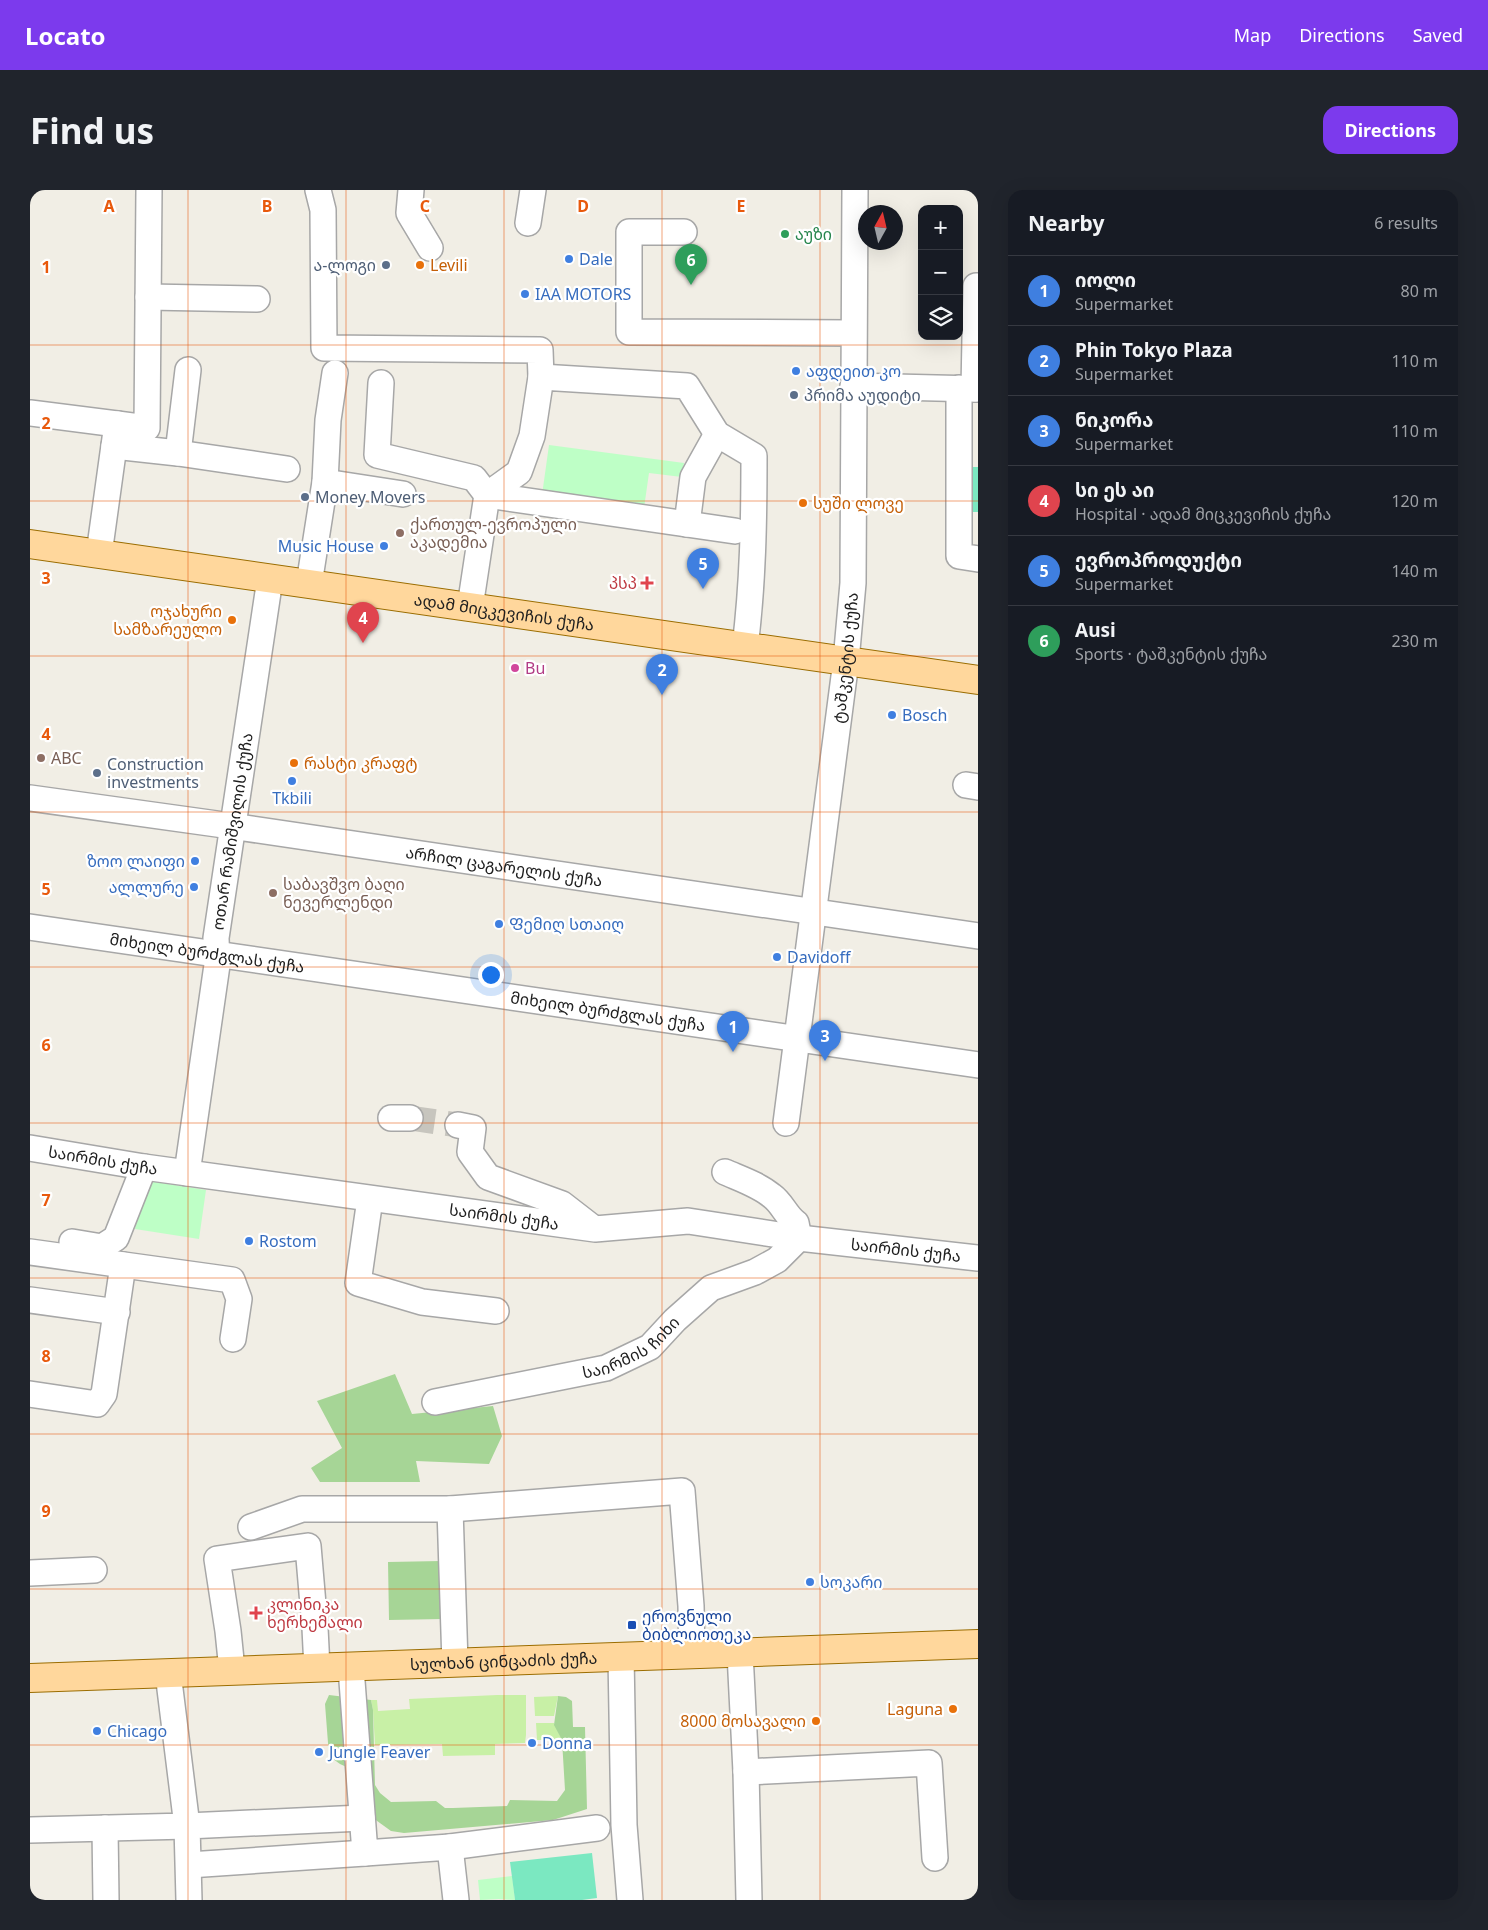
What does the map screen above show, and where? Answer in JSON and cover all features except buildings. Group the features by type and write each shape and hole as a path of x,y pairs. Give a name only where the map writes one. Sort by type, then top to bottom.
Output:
{"main road":[{"name":"ადამ მიცკევიჩის ქუჩა","path":"30,544 978,680"},
{"name":"სულხან ცინცაძის ქუჩა","path":"30,1678 232,1670 351,1668 622,1656 978,1644"}],"street":[{"path":"115,435 147,428 149,190"},
{"path":"318,190 323,210 324,348 540,350 541,377 532,436 519,472 488,495 470,607"},
{"path":"410,190 409,213 430,248"},
{"path":"528,223 533,190"},
{"name":"ტაშკენტის ქუჩა","path":"786,1123 846,661 853,583 855,190"},
{"path":"684,232 629,232 629,332 853,334"},
{"path":"978,286 976,286 959,556 978,559"},
{"path":"148,297 257,299"},
{"path":"178,454 188,370"},
{"path":"309,584 325,482 328,420 335,373"},
{"path":"541,377 687,386 717,434 754,456 754,533 745,647"},
{"path":"381,383 377,455 474,478 488,495 735,531"},
{"path":"853,386 970,388"},
{"path":"30,413 178,454 287,469"},
{"path":"687,524 693,477 717,434"},
{"path":"99,554 115,435"},
{"path":"325,482 403,494"},
{"name":"ოთარ რამიშვილის ქუჩა","path":"187,1173 218,965 216,938 270,578"},
{"name":"არჩილ ცაგარელის ქუჩა","path":"30,798 978,936"},
{"name":"მიხეილ ბურძგლას ქუჩა","path":"30,927 978,1065"},
{"path":"458,1125 473,1128 470,1152 488,1177 562,1204 595,1229"},
{"name":"საირმის ქუჩა","path":"30,1148 144,1167 595,1229 688,1222 799,1238 978,1258"},
{"path":"30,1236 102,1246 116,1238 144,1167"},
{"path":"725,1172 747,1181 773,1196 791,1220 796,1223 799,1238"},
{"path":"370,1199 358,1282 422,1302 496,1312"},
{"name":"საირმის ჩიხი","path":"435,1402 606,1368 650,1347 675,1320 711,1288 755,1272 777,1260 799,1238"},
{"path":"30,1252 232,1280 239,1299 233,1340"},
{"path":"30,1394 97,1404 104,1394 123,1265"},
{"path":"30,1300 116,1312"},
{"path":"251,1527 302,1509 450,1509 682,1491 691,1606 692,1655"},
{"path":"450,1509 455,1663"},
{"path":"232,1670 217,1559 308,1546 317,1668"},
{"path":"30,1572 94,1570"},
{"path":"740,1653 746,1772 749,1900"},
{"path":"622,1656 624,1825 630,1900"},
{"path":"351,1668 365,1853"},
{"path":"168,1673 187,1826 189,1900"},
{"path":"746,1772 929,1763 935,1858"},
{"path":"30,1830 187,1826 362,1818"},
{"path":"105,1828 106,1900"},
{"path":"189,1865 450,1847 597,1828"},
{"path":"450,1847 456,1900"}],"green space":[{"path":"549,445 684,463 682,477 649,473 644,508 542,495"},
{"path":"968,467 978,467 978,512 968,512"},
{"path":"143,1180 206,1190 199,1239 135,1229"},
{"path":"395,1374 412,1414 493,1406 502,1436 489,1464 416,1461 420,1482 320,1482 311,1468 342,1448 317,1401"},
{"path":"441,1561 442,1619 389,1620 388,1562"},
{"path":"329,1695 371,1700 373,1710 375,1785 380,1793 391,1802 436,1801 445,1808 507,1806 510,1800 557,1801 565,1790 562,1740 554,1725 558,1696 566,1697 572,1701 573,1727 585,1727 587,1809 553,1820 404,1833 391,1831 373,1818 353,1770 329,1756 325,1704"},
{"path":"526,1695 525,1743 495,1744 495,1755 443,1756 442,1744 375,1745 371,1700 377,1700 378,1711 410,1709 409,1699"},
{"path":"558,1696 554,1716 535,1716 534,1697"},
{"path":"536,1723 554,1723 562,1740 537,1740"},
{"path":"592,1853 597,1898 582,1900 515,1900 510,1862"},
{"path":"512,1876 515,1900 480,1900 478,1880"}],"tunnel":[{"path":"410,1118 458,1125"}],"place":[{"name":"აუზი","path":"785,234"},
{"name":"Dale","path":"569,259"},
{"name":"ა-ლოგი","path":"386,265"},
{"name":"Levili","path":"420,265"},
{"name":"Ausi","path":"691,285"},
{"name":"IAA MOTORS","path":"525,294"},
{"name":"აფდეით კო","path":"796,371"},
{"name":"პრიმა აუდიტი","path":"794,395"},
{"name":"Money Movers","path":"305,497"},
{"name":"სუში ლოვე","path":"803,503"},
{"name":"ქართულ-ევროპული აკადემია","path":"400,533"},
{"name":"Music House","path":"384,546"},
{"name":"პსპ","path":"647,583"},
{"name":"ევროპროდუქტი","path":"703,589"},
{"name":"ოჯახური სამზარეულო","path":"232,620"},
{"name":"სი ეს აი","path":"363,643"},
{"name":"Bu","path":"515,668"},
{"name":"Phin Tokyo Plaza","path":"662,695"},
{"name":"Bosch","path":"892,715"},
{"name":"ABC","path":"41,758"},
{"name":"რასტი კრაფტ","path":"294,763"},
{"name":"Construction investments","path":"97,773"},
{"name":"Tkbili","path":"292,781"},
{"name":"ზოო ლაიფი","path":"195,861"},
{"name":"ალლურე","path":"194,887"},
{"name":"საბავშვო ბაღი ნევერლენდი","path":"273,893"},
{"name":"Ფემიღ Სთაიღ","path":"499,924"},
{"name":"Davidoff","path":"777,957"},
{"name":"იოლი","path":"733,1052"},
{"name":"ნიკორა","path":"825,1061"},
{"name":"Rostom","path":"249,1241"},
{"name":"სოკარი","path":"810,1582"},
{"name":"კლინიკა ხერხემალი","path":"256,1613"},
{"name":"ეროვნული ბიბლიოთეკა","path":"632,1625"},
{"name":"Laguna","path":"953,1709"},
{"name":"8000 მოსავალი","path":"816,1721"},
{"name":"Chicago","path":"97,1731"},
{"name":"Donna","path":"532,1743"},
{"name":"Jungle Feaver","path":"319,1752"}]}
